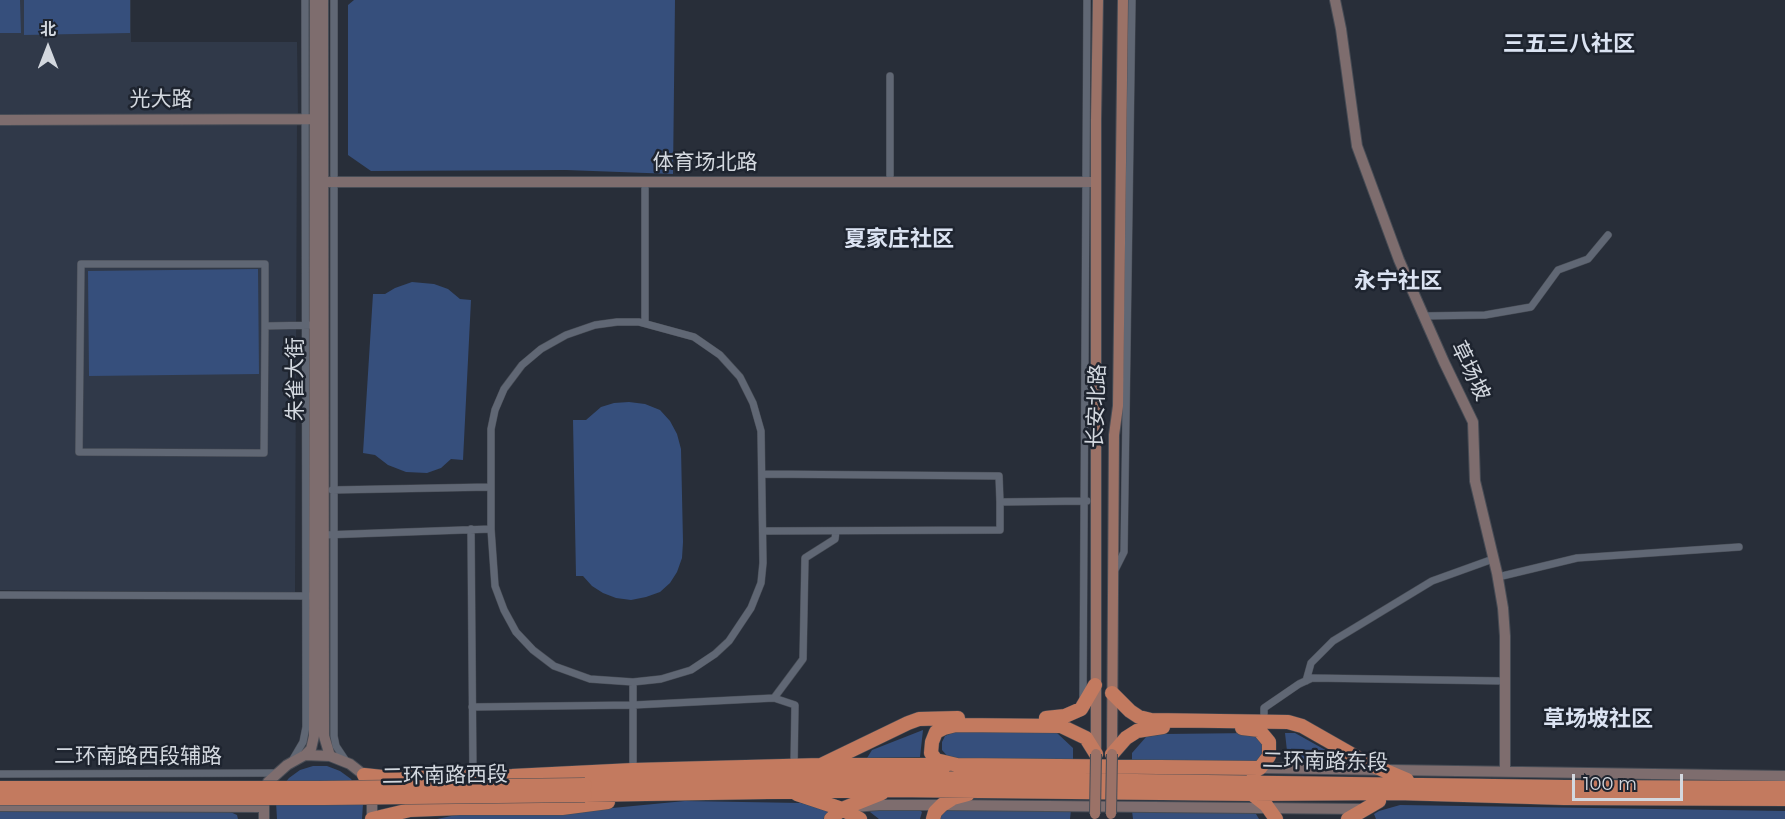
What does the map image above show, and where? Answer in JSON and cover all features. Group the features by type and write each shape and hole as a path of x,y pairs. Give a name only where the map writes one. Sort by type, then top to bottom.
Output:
{"highway":[{"path":"821,765 919,719 1065,716 1083,706 1095,685"},
{"path":"1112,693 1130,711 1139,717 1151,720 1288,722 1302,726 1379,769 1396,777 1424,784"},
{"path":"957,765 936,760 931,753 936,732 956,725 1061,726 1086,738 1096,754"},
{"path":"1112,754 1126,738 1137,731 1152,727 1251,728 1258,730 1269,742 1269,756 1260,768 1231,782"},
{"path":"821,765 865,778"},
{"path":"512,776 821,765 1260,768"},
{"path":"364,775 392,778 512,776 711,780"},
{"name":"二环南路西段","path":"0,798 325,798 585,790 711,780 865,778"},
{"name":"二环南路东段","path":"865,778 1784,788"},
{"name":"二环南路西段","path":"0,788 585,790 677,794 787,790 890,790"},
{"name":"二环南路东段","path":"890,790 1254,796 1456,795 1784,788"},
{"path":"787,790 842,808 860,819"},
{"path":"831,819 842,808 890,790"},
{"path":"933,819 935,812 953,798 986,791"},
{"path":"372,819 410,810 562,808 677,794"},
{"path":"1425,801 1456,795"},
{"path":"1254,796 1379,801 1785,807"},
{"path":"1254,796 1273,813"},
{"path":"1355,814 1379,801"}],"main road":[{"name":"朱雀大街","path":"315,0 314,119 324,182 329,490 324,736 330,756"},
{"name":"朱雀大街","path":"314,119 323,0"},
{"name":"长安北路","path":"1094,817 1096,754 1090,501 1091,182 1098,0"},
{"name":"长安北路","path":"1112,817 1114,435 1118,406 1123,0"},
{"name":"草场坡","path":"1335,0 1357,146 1391,240 1423,316 1473,422 1475,481 1498,577 1504,617 1505,771"},
{"name":"光大路","path":"0,120 314,119"},
{"name":"朱雀大街","path":"305,756 314,736 310,325 324,182"},
{"name":"体育场北路","path":"324,182 1091,182"},
{"path":"264,819 264,793 268,782 277,773 291,762 305,756 330,756 350,764 364,775 372,792 372,819"},
{"path":"1260,768 1505,771 1784,788"},
{"path":"0,783 268,782"},
{"path":"842,808 879,805 942,805 1355,814"},
{"path":"0,806 263,807"}],"street":[{"path":"266,326 310,325 314,119 305,0"},
{"path":"324,182 334,0"},
{"path":"1087,0 1091,182"},
{"path":"1113,574 1125,552 1132,0"},
{"path":"890,76 890,182"},
{"path":"645,182 645,323"},
{"path":"1423,316 1485,315 1531,307 1558,270 1587,259 1608,235"},
{"path":"81,264 265,264 266,326 264,453 79,452 81,264"},
{"path":"617,322 645,323 694,337 720,355 740,377 753,403 761,431 762,474 764,531 761,583 751,608 729,641 692,670 661,679 633,682 590,680 554,666 516,632 495,586 491,529 491,429 495,410 504,389 522,365 541,349 566,335 585,328 617,322"},
{"path":"762,474 999,476 1000,502 1000,530 764,531"},
{"path":"329,490 490,487"},
{"path":"1000,502 1090,501 1083,706"},
{"path":"471,529 473,776"},
{"path":"350,764 339,754 334,736 329,535 491,529"},
{"path":"774,698 803,658 805,558 835,539 836,531"},
{"path":"1498,577 1577,558 1739,547"},
{"path":"1306,681 1311,663 1333,641 1432,581 1493,559"},
{"path":"0,595 311,596 305,736 300,751 291,762"},
{"path":"1264,722 1264,708 1312,678 1505,681"},
{"path":"633,682 633,770"},
{"path":"472,706 634,705 774,698 795,705 794,766"},
{"name":"二环南路西段辅路","path":"0,774 277,773"}],"shaded area":[{"path":"0,0 131,0 131,42 297,42 298,116 0,116"},
{"path":"0,0 20,0 21,33 0,33"},
{"path":"24,0 130,0 130,33 24,35"},
{"path":"354,0 675,0 673,174 566,170 371,171 348,155 348,5"},
{"path":"297,123 295,593 0,590 0,124"},
{"path":"258,269 259,374 89,376 88,271"},
{"path":"412,282 434,284 448,289 460,299 471,300 463,460 451,459 441,468 427,473 406,472 388,465 375,455 363,453 373,294 385,294"},
{"path":"629,402 645,404 660,410 670,421 677,434 681,449 683,542 682,558 670,583 660,592 631,600 603,593 583,576 576,576 573,420 586,420 601,407"},
{"path":"923,730 920,757 867,758 872,750"},
{"path":"959,730 1057,733 1073,748 1073,760 950,759 942,750 942,742 945,736"},
{"path":"1252,733 1266,746 1259,762 1132,762 1132,753 1146,737 1164,734"},
{"path":"1285,733 1295,733 1338,757 1338,761 1289,761 1285,755 1287,751"},
{"path":"313,766 327,766 351,779 359,790 363,804 362,819 277,819 276,802 280,789 300,770"},
{"path":"685,801 801,803 834,811 823,819 437,819 461,814 550,814"},
{"path":"1400,805 1785,811 1785,819 1376,819 1374,814 1379,811"},
{"path":"950,808 1071,810 1070,819 939,819 942,812"},
{"path":"0,809 226,810 237,815 238,819 0,819"},
{"path":"872,809 918,809 922,812 920,819 879,819 870,812"},
{"path":"1132,811 1249,811 1256,814 1259,819 1133,819"}],"district":[{"name":"三五三八社区","path":"1569,45"},
{"name":"夏家庄社区","path":"899,240"},
{"name":"永宁社区","path":"1398,282"},
{"name":"草场坡社区","path":"1598,720"}]}
